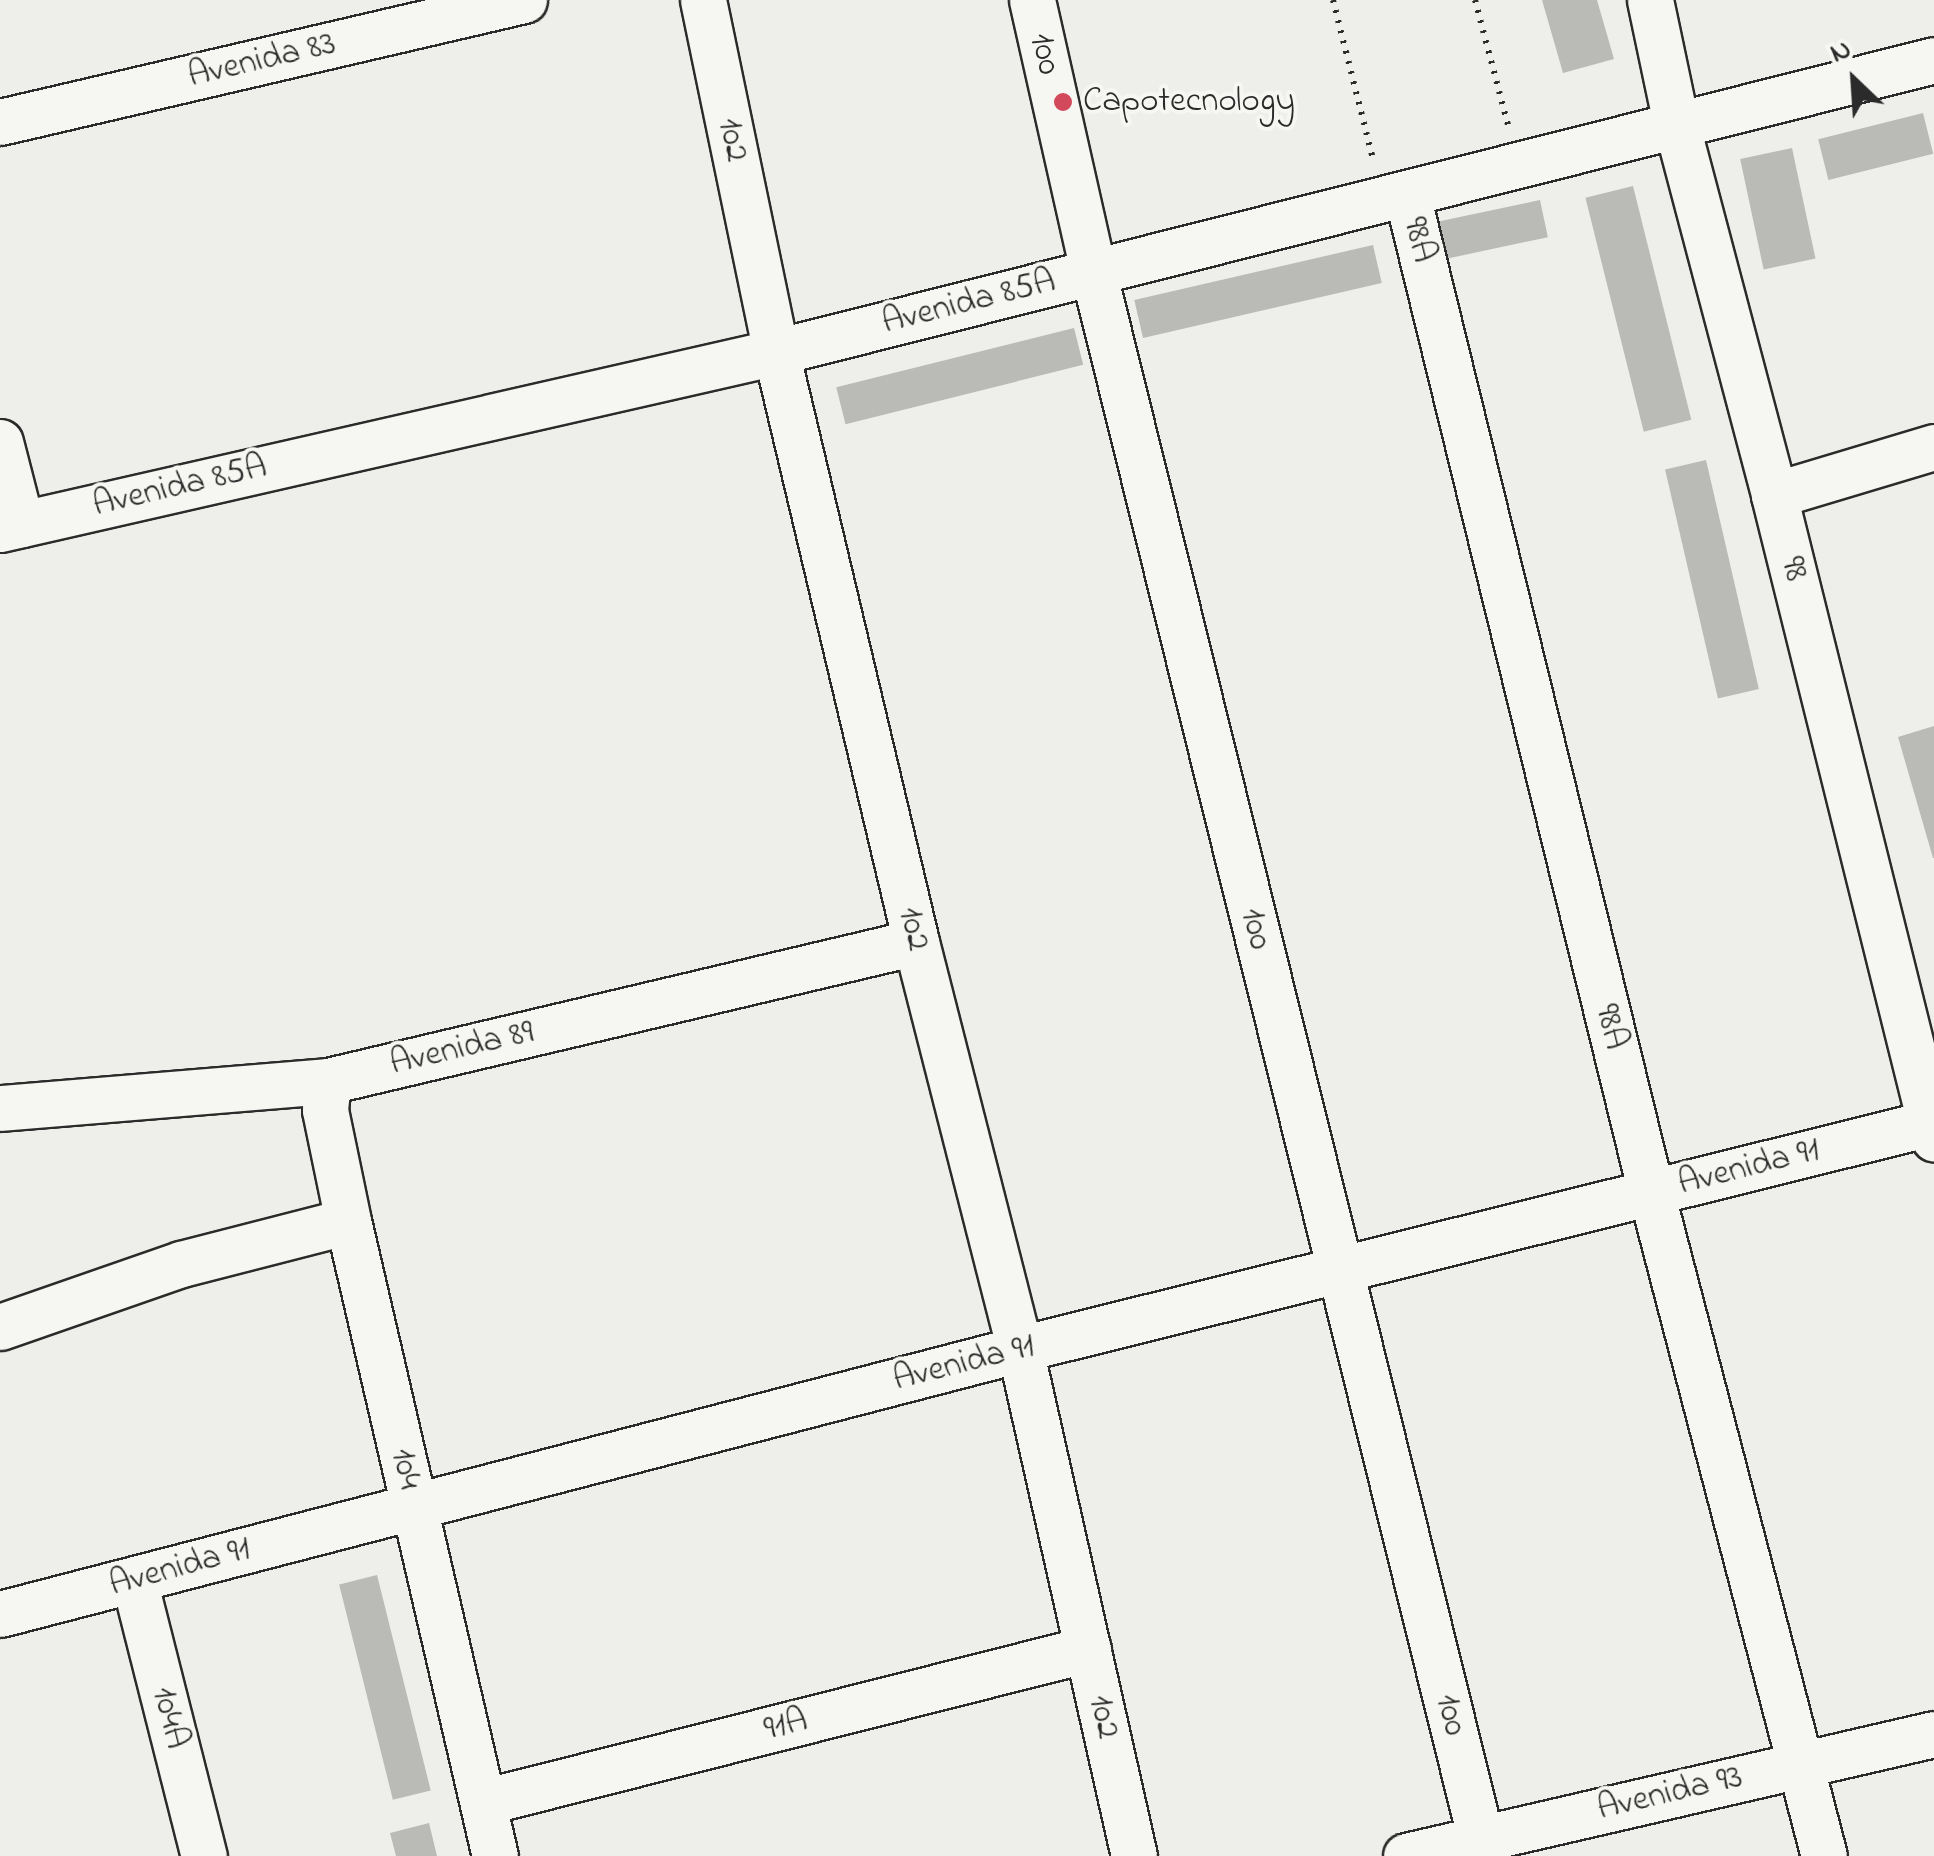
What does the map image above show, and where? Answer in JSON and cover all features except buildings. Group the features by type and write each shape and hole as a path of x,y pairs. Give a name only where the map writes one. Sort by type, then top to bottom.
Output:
{"street":[{"name":"Avenida 83","path":"0,122 524,0"},
{"name":"102","path":"702,0 776,352 916,942 1020,1349 1134,1856"},
{"name":"100","path":"1032,0 1093,272 1483,1847"},
{"name":"98","path":"1650,0 1676,123 1774,495 1932,1130"},
{"name":"Avenida 85A","path":"10,526 776,352 1934,60"},
{"name":"98A","path":"1395,198 1824,1856"},
{"path":"0,442 10,526"},
{"path":"1774,495 1934,447"},
{"name":"Avenida 89","path":"0,1108 328,1081 916,942"},
{"name":"104","path":"328,1081 325,1110 348,1221 495,1856"},
{"name":"Avenida 91","path":"0,1614 1020,1349 1650,1192 1932,1130"},
{"path":"0,1327 181,1264 348,1221"},
{"name":"104A","path":"134,1580 204,1856"},
{"name":"91A","path":"484,1802 1088,1649"},
{"name":"Avenida 93","path":"1406,1856 1483,1847 1800,1764 1934,1734"}],"path":[{"path":"1333,0 1395,198"},
{"path":"1476,0 1518,166"}],"place":[{"name":"Capotecnology","path":"1063,102"}]}
